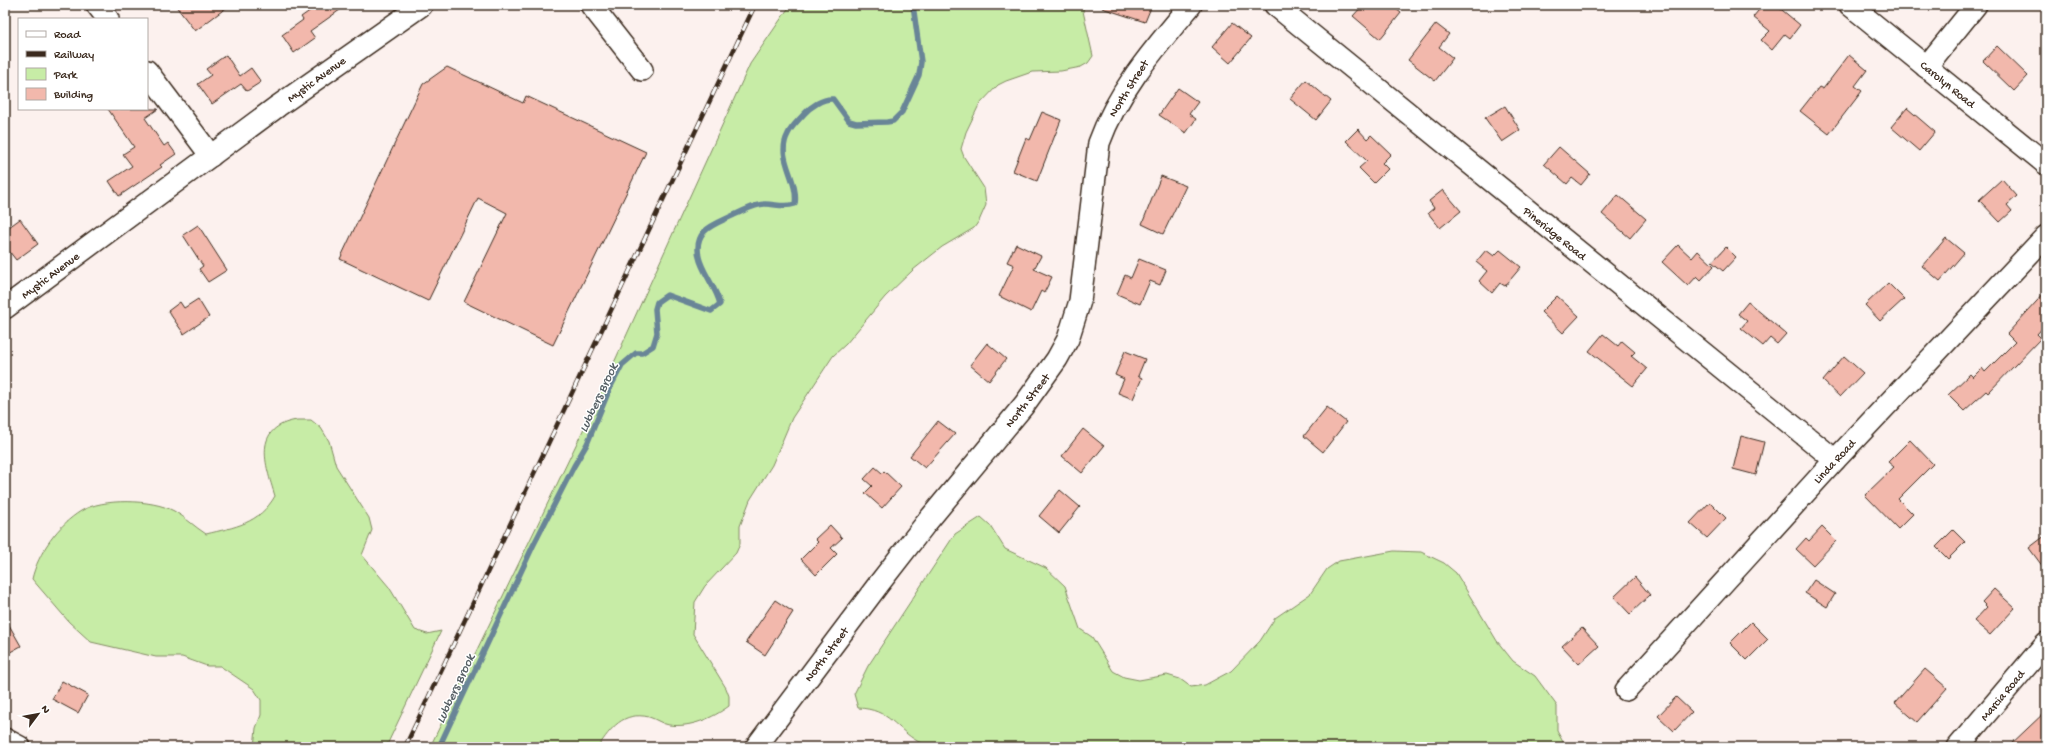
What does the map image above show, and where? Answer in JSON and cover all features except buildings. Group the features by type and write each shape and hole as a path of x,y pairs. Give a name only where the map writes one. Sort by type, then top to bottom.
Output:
{"street":[{"path":"97,5 107,18"},
{"name":"Mystic Avenue","path":"5,308 315,80 422,5"},
{"path":"591,5 642,70"},
{"name":"North Street","path":"756,747 926,522 1024,405 1057,359 1068,339 1080,301 1099,143 1106,124 1117,102 1142,64 1191,5"},
{"name":"Pineridge Road","path":"1275,5 1835,460"},
{"name":"Carolyn Road","path":"1850,5 2046,164"},
{"path":"1926,67 1976,5"},
{"path":"148,72 211,156"},
{"name":"Linda Road","path":"1626,690 1835,460 2046,236"},
{"name":"Marcia Road","path":"1958,747 2046,643"},
{"path":"5,739 20,747"}],"green space":[{"path":"793,5 1084,5 1083,11 1093,56 1088,63 1081,67 1061,71 1032,72 1006,81 998,85 979,105 966,132 961,149 964,157 984,188 986,205 979,221 974,228 942,247 913,270 885,297 846,344 833,356 792,418 772,465 750,500 740,526 740,544 736,553 705,586 695,602 693,634 726,688 729,696 729,706 709,718 677,726 664,724 649,717 632,716 625,719 613,728 598,747 430,747 587,422 750,64 787,10"},
{"path":"297,420 311,420 321,428 329,441 336,466 369,518 372,530 362,555 389,587 415,630 427,634 441,631 386,747 254,747 256,728 261,715 261,700 254,689 220,666 207,666 182,657 156,657 91,642 69,622 32,579 39,559 50,540 64,524 81,511 90,507 114,502 140,502 153,504 174,511 206,534 245,523 254,518 262,513 275,496 266,460 265,449 268,439 273,430 283,424"},
{"path":"981,517 990,525 1005,549 1046,568 1065,586 1080,629 1092,637 1113,671 1124,677 1139,680 1167,675 1180,679 1191,687 1205,685 1231,671 1260,641 1275,618 1310,594 1327,569 1339,561 1394,551 1421,552 1444,563 1456,573 1497,641 1513,661 1535,676 1557,706 1557,731 1563,742 1571,747 940,747 921,743 911,737 892,720 878,712 858,708 854,694 868,666 955,534"}],"waterway":[{"name":"Lubbers Brook","path":"439,747 533,546 587,444 610,388 622,365 636,353 642,353 653,346 657,333 655,309 657,302 667,295 711,311 720,304 699,257 699,240 702,234 713,225 753,206 761,204 784,206 795,204 794,186 784,152 785,143 791,129 810,109 821,101 833,99 849,121 856,123 893,121 902,112 919,75 921,62 913,5"}],"railway":[{"path":"405,747 755,5"}]}
